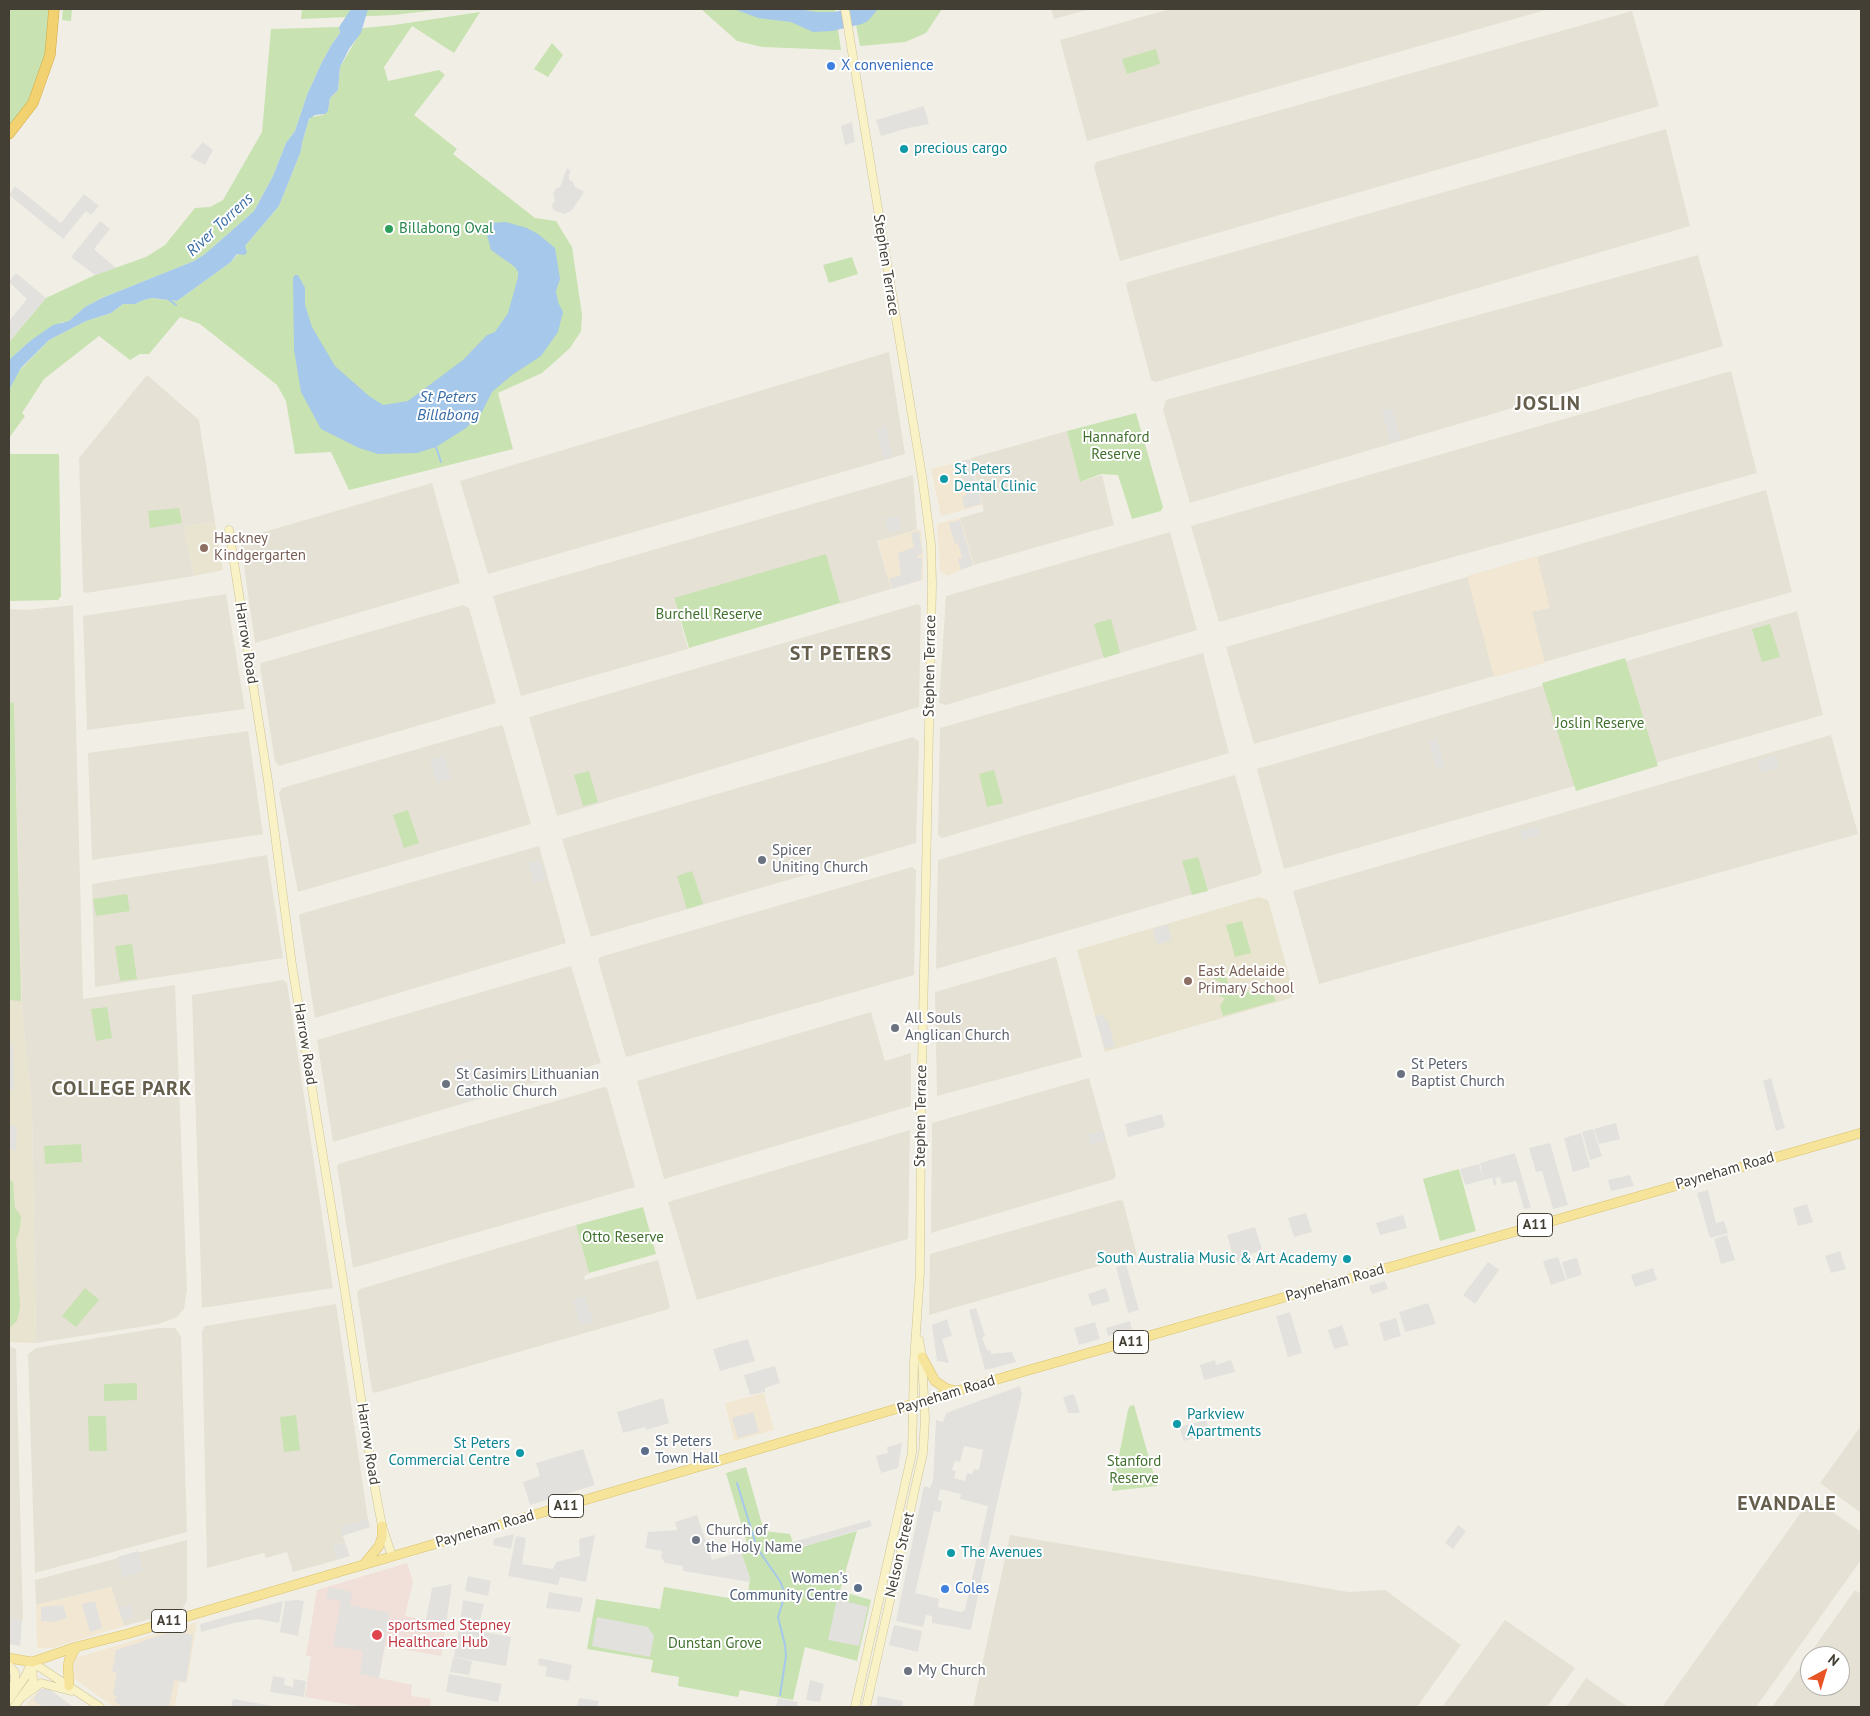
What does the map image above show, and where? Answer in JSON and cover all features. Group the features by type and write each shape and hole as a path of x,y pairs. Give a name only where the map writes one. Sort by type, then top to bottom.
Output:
{"highway":[{"path":"9,134 32,103 43,75 50,54 54,9"}],"main road":[{"name":"Stephen Terrace","path":"845,9 922,476 931,544 932,592 921,1115 920,1272 913,1405"},
{"name":"Harrow Road","path":"228,530 268,781 292,965 382,1526 392,1556"},
{"name":"Payneham Road","path":"32,1662 76,1647 127,1634 1039,1368 1861,1133"},
{"name":"Stephen Terrace","path":"917,1331 922,1357 924,1402"},
{"path":"922,1357 935,1381 947,1389 961,1392"},
{"name":"Nelson Street","path":"866,1707 923,1453 924,1402"},
{"name":"Nelson Street","path":"855,1707 912,1453 913,1405"},
{"path":"899,1509 910,1510"},
{"path":"363,1565 379,1546 382,1537 382,1526"},
{"path":"69,1686 68,1666 76,1647"},
{"name":"A11","path":"9,1658 32,1662"},
{"path":"32,1662 100,1707"},
{"path":"14,1707 33,1681 32,1662"},
{"path":"9,1700 25,1677 32,1662"},
{"path":"9,1665 15,1673 15,1682 9,1692"},
{"path":"22,1697 41,1683 65,1688 82,1695"}],"shaded area":[{"path":"1051,9 1090,9 1054,19"},
{"path":"1170,9 1549,9 1087,141 1060,40"},
{"path":"1632,11 1659,106 1120,261 1094,167 1096,162"},
{"path":"924,106 929,124 881,136 876,120"},
{"path":"852,122 855,142 845,145 841,126"},
{"path":"1666,129 1690,226 1156,382 1151,380 1126,285 1128,282"},
{"path":"203,142 213,150 205,165 190,157"},
{"path":"567,168 571,171 569,179 575,187 583,191 583,194 571,211 564,214 553,210 552,205 555,201 553,194 556,188 560,187"},
{"path":"15,186 61,223 84,194 99,206 91,215 86,211 63,239 9,195"},
{"path":"100,221 110,229 94,249 116,268 95,275 71,257"},
{"path":"1698,255 1723,346 1190,503 1163,410 1166,400"},
{"path":"16,273 46,298 9,342 9,321 27,299 9,282"},
{"path":"889,352 905,454 488,574 460,481"},
{"path":"1731,371 1757,473 1219,622 1191,526"},
{"path":"147,375 199,420 215,522 184,526 194,576 86,593 83,591 79,458"},
{"path":"1392,408 1401,440 1390,442 1382,411"},
{"path":"886,425 892,457 884,460 876,429"},
{"path":"1067,431 1080,482 1102,475 1114,525 974,565 960,518 984,511 971,458"},
{"path":"970,459 982,505 941,516 931,469"},
{"path":"970,459 982,504 965,508 962,497 966,495 958,462"},
{"path":"913,475 917,530 877,541 891,589 840,604 826,556 674,599 688,649 521,696 493,596"},
{"path":"432,483 460,583 255,643 240,539"},
{"path":"1766,490 1792,592 1254,744 1226,647"},
{"path":"898,516 902,529 889,533 884,519"},
{"path":"960,518 974,565 947,576 940,571 937,524"},
{"path":"960,520 973,565 961,570 958,559 962,557 958,543 955,544 949,523"},
{"name":"Hackney Kindgergarten","path":"215,522 223,570 194,576 184,526"},
{"path":"921,529 923,580 891,589 878,541"},
{"path":"919,531 922,552 916,558 922,558 921,580 892,589 889,579 901,575 898,553 914,547 911,533"},
{"path":"1170,532 1197,630 946,705 939,703 946,596"},
{"path":"1537,556 1550,608 1532,612 1545,663 1494,677 1467,576"},
{"path":"226,594 245,709 87,730 83,616"},
{"path":"918,604 921,607 919,707 557,816 529,717"},
{"path":"73,605 83,999 175,985 187,1290 184,1309 177,1317 159,1324 36,1343 32,1110 22,1010 14,703 9,702 9,609 27,610"},
{"path":"463,605 469,608 496,703 279,766 275,762 261,663"},
{"path":"1797,611 1823,715 1284,869 1257,769"},
{"path":"1203,653 1229,753 942,838 938,835 940,728"},
{"path":"9,702 14,703 22,1010 32,1110 36,1343 9,1342"},
{"path":"501,725 503,726 531,824 298,892 279,793 282,788"},
{"path":"248,731 263,834 92,860 88,753"},
{"path":"1831,735 1858,834 1319,984 1293,891"},
{"path":"913,737 919,741 916,843 591,937 562,839"},
{"path":"1436,737 1445,766 1436,768 1429,742"},
{"path":"444,755 451,779 437,783 430,760"},
{"path":"1776,755 1779,768 1761,772 1757,761"},
{"path":"1235,775 1262,872 1259,875 936,969 938,860"},
{"path":"1538,826 1541,835 1523,840 1520,831"},
{"path":"539,846 566,943 315,1018 300,914"},
{"path":"267,855 283,958 95,987 92,884"},
{"path":"540,860 546,880 534,883 528,863"},
{"path":"912,867 916,870 914,975 626,1057 598,960 600,957"},
{"name":"East Adelaide Primary School","path":"1259,897 1268,900 1294,993 1291,998 1105,1052 1077,950"},
{"path":"1168,924 1172,940 1157,945 1153,929"},
{"path":"1056,957 1082,1057 937,1096 935,992"},
{"path":"571,966 601,1063 333,1142 317,1040"},
{"path":"283,980 287,983 333,1288 202,1308 192,995"},
{"path":"871,1012 885,1061 911,1053 911,1106 664,1179 637,1081"},
{"path":"1103,1014 1106,1022 1108,1021 1115,1046 1105,1049 1095,1016"},
{"path":"9,1045 13,1045 14,1090 9,1090"},
{"path":"471,1059 482,1098 463,1103 453,1064"},
{"path":"1089,1078 1116,1175 1114,1179 931,1233 932,1123"},
{"path":"1771,1078 1785,1128 1776,1131 1763,1081"},
{"path":"604,1087 607,1088 635,1187 353,1268 338,1164"},
{"path":"1162,1114 1165,1127 1128,1137 1125,1124"},
{"path":"1616,1123 1620,1139 1599,1144 1594,1129"},
{"path":"9,1125 17,1126 16,1151 9,1149"},
{"path":"1593,1129 1602,1156 1590,1160 1582,1132"},
{"path":"910,1130 908,1239 697,1300 668,1202"},
{"path":"1102,1130 1105,1140 1091,1145 1088,1135"},
{"path":"1581,1133 1590,1167 1573,1172 1564,1138"},
{"path":"1550,1143 1568,1205 1553,1209 1542,1171 1536,1172 1529,1148"},
{"path":"1515,1153 1531,1208 1524,1209 1516,1181 1502,1184 1500,1177 1495,1178 1497,1185 1494,1185 1492,1178 1484,1180 1480,1163"},
{"path":"1479,1164 1484,1180 1465,1185 1460,1169"},
{"path":"1630,1175 1634,1186 1611,1191 1608,1180"},
{"path":"1708,1190 1716,1223 1724,1221 1728,1233 1710,1238 1697,1193"},
{"path":"1120,1200 1123,1201 1137,1255 929,1315 930,1254"},
{"path":"1807,1204 1813,1222 1798,1226 1793,1208"},
{"path":"1306,1213 1312,1232 1294,1237 1288,1218"},
{"path":"1403,1215 1407,1228 1380,1235 1376,1223"},
{"path":"576,1225 589,1273 584,1277 585,1280 658,1260 670,1306 669,1309 375,1393 372,1391 357,1293 360,1289"},
{"path":"1255,1227 1262,1250 1248,1255 1249,1259 1235,1263 1227,1235"},
{"path":"1727,1235 1735,1260 1721,1264 1714,1239"},
{"path":"1840,1251 1846,1269 1831,1273 1825,1256"},
{"path":"1558,1257 1566,1280 1551,1285 1543,1261"},
{"path":"1577,1258 1582,1275 1567,1279 1562,1262"},
{"path":"1488,1262 1499,1270 1475,1304 1463,1295"},
{"path":"1126,1264 1139,1310 1128,1313 1116,1267"},
{"path":"1653,1268 1657,1280 1635,1287 1631,1275"},
{"path":"1385,1281 1388,1289 1372,1294 1369,1286"},
{"path":"1106,1288 1110,1301 1092,1306 1088,1294"},
{"path":"585,1296 594,1322 580,1326 573,1300"},
{"path":"1428,1303 1436,1324 1405,1332 1399,1312"},
{"path":"336,1304 368,1519 340,1527 345,1542 333,1546 337,1560 293,1572 287,1552 266,1558 264,1553 207,1568 202,1331 205,1326"},
{"path":"976,1308 985,1336 982,1338 987,1350 991,1351 991,1354 1012,1352 1016,1362 985,1370 969,1310"},
{"path":"1290,1312 1302,1353 1288,1357 1276,1316"},
{"path":"1396,1318 1401,1336 1384,1341 1379,1323"},
{"path":"947,1319 952,1336 942,1339 949,1363 937,1361 932,1325"},
{"path":"1130,1321 1132,1329 1108,1336 1106,1328"},
{"path":"1095,1322 1100,1339 1079,1345 1074,1328"},
{"path":"1342,1325 1349,1345 1334,1349 1328,1330"},
{"path":"158,1328 175,1328 181,1336 187,1532 35,1573 28,1354 36,1348"},
{"path":"748,1339 755,1361 720,1371 713,1349"},
{"path":"9,1346 16,1349 23,1620 9,1618"},
{"path":"1215,1360 1216,1365 1231,1360 1235,1372 1204,1380 1200,1365"},
{"path":"775,1366 780,1383 765,1388 765,1392 750,1395 744,1375"},
{"path":"1020,1386 1022,1394 971,1630 932,1623 932,1616 926,1615 923,1627 896,1621 924,1486 930,1488 933,1480 936,1420 943,1422 946,1413","holes":["964,1446 983,1450 979,1470 974,1469 972,1474 967,1473 965,1481 954,1478 956,1471 952,1470 955,1461 960,1462","940,1489 961,1494 960,1499 988,1506 965,1610 961,1612 938,1607 939,1599 915,1593 934,1511 940,1512 942,1501 938,1500"]},
{"path":"764,1393 774,1430 734,1441 725,1403"},
{"path":"1074,1394 1080,1413 1068,1413 1063,1397"},
{"path":"663,1398 669,1423 646,1430 645,1427 623,1433 617,1412"},
{"path":"753,1412 759,1432 738,1438 732,1418"},
{"path":"1206,1420 1210,1433 1184,1441 1179,1427"},
{"path":"1861,1426 1861,1513 1820,1483"},
{"path":"902,1443 898,1468 881,1473 876,1456 888,1453 887,1447"},
{"path":"583,1449 595,1485 530,1505 523,1482 540,1476 536,1463"},
{"path":"1812,1497 1861,1532 1861,1560 1756,1707 1662,1707"},
{"path":"697,1515 712,1560 741,1552 750,1578 749,1582 683,1571 683,1566 665,1563 661,1557 662,1551 645,1548 648,1532 677,1530 675,1522"},
{"path":"368,1519 370,1527 343,1536 340,1527"},
{"path":"870,1520 872,1526 795,1549 793,1542"},
{"path":"1458,1525 1466,1531 1453,1549 1445,1543"},
{"path":"514,1534 511,1549 493,1545 494,1539"},
{"path":"595,1535 586,1582 560,1577 558,1585 508,1576 516,1536 526,1538 522,1564 553,1569 556,1562 580,1556 579,1539"},
{"path":"1010,1535 1349,1592 1385,1590 1461,1645 1417,1707 973,1707"},
{"path":"187,1540 187,1601 181,1611 124,1626 111,1587 36,1605 35,1580"},
{"path":"345,1542 350,1556 337,1560 333,1546"},
{"path":"138,1551 143,1571 123,1578 117,1557"},
{"name":"sportsmed Stepney Healthcare Hub","path":"407,1563 413,1581 405,1616 446,1624 441,1656 385,1646 379,1678 412,1685 411,1696 431,1699 430,1707 363,1707 305,1697 311,1656 306,1656 317,1590"},
{"path":"468,1576 491,1581 488,1596 465,1591"},
{"path":"452,1584 446,1624 426,1620 432,1588"},
{"path":"111,1587 124,1626 52,1648 37,1648 36,1605"},
{"path":"329,1587 352,1592 350,1605 390,1613 379,1678 360,1674 363,1651 333,1646 341,1601 326,1598"},
{"path":"1855,1590 1861,1594 1861,1707 1772,1707 1800,1668 1800,1696 1850,1696 1850,1646 1815,1646"},
{"path":"549,1592 583,1598 580,1612 546,1608"},
{"path":"837,1599 868,1607 859,1646 828,1640"},
{"path":"463,1600 484,1604 479,1625 460,1621"},
{"path":"95,1601 102,1628 90,1632 82,1604"},
{"path":"283,1601 279,1623 258,1619 201,1632 200,1624"},
{"path":"285,1601 304,1601 298,1636 280,1632"},
{"path":"63,1605 67,1618 55,1622 41,1621 41,1607"},
{"path":"130,1605 134,1617 123,1620 119,1608"},
{"path":"597,1617 648,1627 654,1636 650,1657 592,1646"},
{"path":"9,1618 22,1620 20,1646 9,1644"},
{"path":"1505,1620 1575,1668 1547,1707 1442,1707"},
{"path":"197,1622 187,1683 179,1682 175,1707 114,1707 72,1677 75,1658"},
{"path":"894,1625 922,1631 918,1652 889,1645"},
{"path":"459,1627 511,1637 506,1666 454,1657"},
{"path":"174,1631 193,1635 186,1682 174,1680 169,1707 122,1707 114,1701 117,1697 113,1694 117,1673 112,1672 116,1650"},
{"path":"453,1657 472,1661 469,1675 450,1672"},
{"path":"539,1658 572,1665 569,1681 545,1676 547,1667 538,1665"},
{"path":"449,1674 502,1684 498,1702 446,1692"},
{"path":"273,1676 285,1678 284,1685 293,1687 294,1679 306,1681 304,1697 270,1692"},
{"path":"1586,1678 1628,1707 1566,1707"},
{"path":"810,1680 824,1684 820,1702 806,1700"},
{"path":"40,1689 49,1689 73,1707 42,1707 33,1700"},
{"path":"49,1689 74,1707 24,1707 36,1693"},
{"path":"878,1696 903,1701 902,1707 876,1707"},
{"path":"579,1698 599,1701 597,1707 577,1707"},
{"path":"778,1698 798,1702 797,1707 776,1707"},
{"path":"233,1699 278,1707 231,1707"}],"green space":[{"path":"9,9 50,9 47,55 28,105 9,128"},
{"path":"63,9 72,9 71,21 62,20"},
{"path":"302,9 444,9 394,15 301,19"},
{"path":"701,9 835,9 841,50 762,47 737,41"},
{"path":"853,9 942,9 926,33 905,42 860,46"},
{"path":"480,12 454,53 412,26 384,67 388,81 439,70 445,75 414,115 457,149 453,154 535,218 556,221 572,247 582,315 581,331 570,348 542,373 498,393 513,449 349,490 331,452 295,454 286,401 277,385 200,324 180,317 149,354 140,354 130,360 99,336 44,379 22,413 25,416 9,438 9,390 18,372 49,340 86,321 111,313 123,304 135,304 152,298 177,301 231,262 245,246 279,206 301,151 308,122 311,117 323,115 328,111 330,98 338,90 340,67 363,28"},
{"path":"339,27 340,33 322,62 307,95 295,131 286,143 273,176 254,211 205,254 194,261 102,298 85,307 68,322 62,322 30,341 9,360 9,342 46,298 95,275 146,257 165,245 195,208 210,207 223,200 262,132 271,29"},
{"path":"552,43 563,55 548,77 534,69"},
{"path":"1156,49 1160,64 1127,74 1122,59"},
{"path":"852,257 858,274 829,283 823,265"},
{"name":"Hannaford Reserve","path":"1136,413 1163,507 1161,511 1132,519 1118,475 1101,474 1080,482 1067,431"},
{"path":"9,454 59,454 61,596 58,600 9,601"},
{"path":"179,508 182,523 150,528 148,511"},
{"name":"Burchell Reserve","path":"826,554 840,603 689,648 674,598"},
{"path":"1111,619 1120,653 1104,658 1094,624"},
{"path":"1770,624 1780,657 1762,662 1752,629"},
{"name":"Joslin Reserve","path":"1625,658 1658,766 1576,791 1542,683"},
{"path":"9,702 14,703 21,1001 9,1000"},
{"path":"994,770 1003,803 987,807 979,774"},
{"path":"589,771 598,802 583,806 574,775"},
{"path":"408,810 419,843 404,848 393,815"},
{"path":"1198,857 1208,891 1192,895 1182,861"},
{"path":"692,871 703,904 687,909 677,876"},
{"path":"127,894 130,911 96,916 93,899"},
{"path":"1242,921 1251,953 1235,957 1226,925"},
{"path":"132,944 137,979 120,981 115,946"},
{"path":"1223,966 1232,996 1269,986 1276,1001 1223,1016 1220,1006 1225,998 1219,996 1225,985 1200,971"},
{"path":"107,1007 112,1038 96,1041 91,1009"},
{"path":"81,1144 82,1162 45,1164 44,1146"},
{"path":"1459,1169 1476,1231 1440,1241 1423,1179"},
{"path":"9,1179 13,1182 15,1208 21,1216 16,1241 20,1307 17,1321 9,1328"},
{"name":"Otto Reserve","path":"643,1207 656,1254 589,1273 576,1225"},
{"path":"85,1288 99,1300 76,1327 62,1316"},
{"path":"137,1383 137,1400 104,1401 104,1384"},
{"name":"Stanford Reserve","path":"1134,1405 1157,1486 1112,1491 1128,1410 1130,1406"},
{"path":"296,1415 300,1450 284,1452 280,1417"},
{"path":"88,1416 106,1416 107,1451 89,1451"},
{"name":"Dunstan Grove","path":"746,1467 764,1531 790,1534 795,1549 857,1531 840,1591 871,1600 857,1661 805,1647 793,1700 740,1690 738,1697 678,1686 679,1677 651,1672 653,1660 587,1649 596,1599 660,1609 664,1587 747,1601 750,1578 741,1552 749,1550 726,1473"}],"water":[{"name":"River Torrens","path":"351,9 368,9 361,33 349,49 340,67 338,90 330,98 328,111 325,114 315,115 309,119 301,151 279,206 245,246 247,252 245,255 237,254 231,262 177,301 152,298 135,304 123,304 111,313 86,321 49,340 21,368 9,390 9,360 30,341 53,325 69,321 85,307 102,298 194,261 205,254 254,211 273,176 286,143 295,131 307,95 322,62 340,33 339,27"},
{"path":"734,9 798,9 834,12 848,9 878,9 868,21 862,24 832,31 813,32 791,22 758,18"},
{"name":"St Peters Billabong","path":"506,222 527,228 538,234 555,248 560,279 556,291 558,302 563,312 558,332 541,356 512,375 492,392 482,412 466,428 436,447 417,453 378,454 359,448 321,429 301,392 294,350 293,278 295,275 298,275 305,288 305,305 312,327 335,366 369,396 383,405 408,401 463,360 487,335 495,332 508,313 518,272 515,267 491,250 487,235 491,223"}],"waterway":[{"path":"168,299 176,305"},
{"path":"436,447 441,462"},
{"path":"737,1483 757,1548 780,1581 784,1591 778,1617 786,1656 780,1695"}],"place":[{"name":"X convenience","path":"831,66"},
{"name":"precious cargo","path":"904,149"},
{"name":"Billabong Oval","path":"389,229"},
{"name":"St Peters Dental Clinic","path":"944,479"},
{"name":"Hackney Kindgergarten","path":"204,548"},
{"name":"Spicer Uniting Church","path":"762,860"},
{"name":"East Adelaide Primary School","path":"1188,981"},
{"name":"All Souls Anglican Church","path":"895,1028"},
{"name":"St Peters Baptist Church","path":"1401,1074"},
{"name":"St Casimirs Lithuanian Catholic Church","path":"446,1084"},
{"name":"South Australia Music & Art Academy","path":"1347,1259"},
{"name":"Parkview Apartments","path":"1177,1424"},
{"name":"St Peters Town Hall","path":"645,1451"},
{"name":"St Peters Commercial Centre","path":"520,1453"},
{"name":"Church of the Holy Name","path":"696,1540"},
{"name":"The Avenues","path":"951,1553"},
{"name":"Women's Community Centre","path":"858,1588"},
{"name":"Coles","path":"945,1589"},
{"name":"sportsmed Stepney Healthcare Hub","path":"377,1635"},
{"name":"My Church","path":"908,1671"}],"district":[{"name":"JOSLIN","path":"1548,404"},
{"name":"ST PETERS","path":"841,654"},
{"name":"COLLEGE PARK","path":"122,1089"},
{"name":"EVANDALE","path":"1787,1504"}]}
